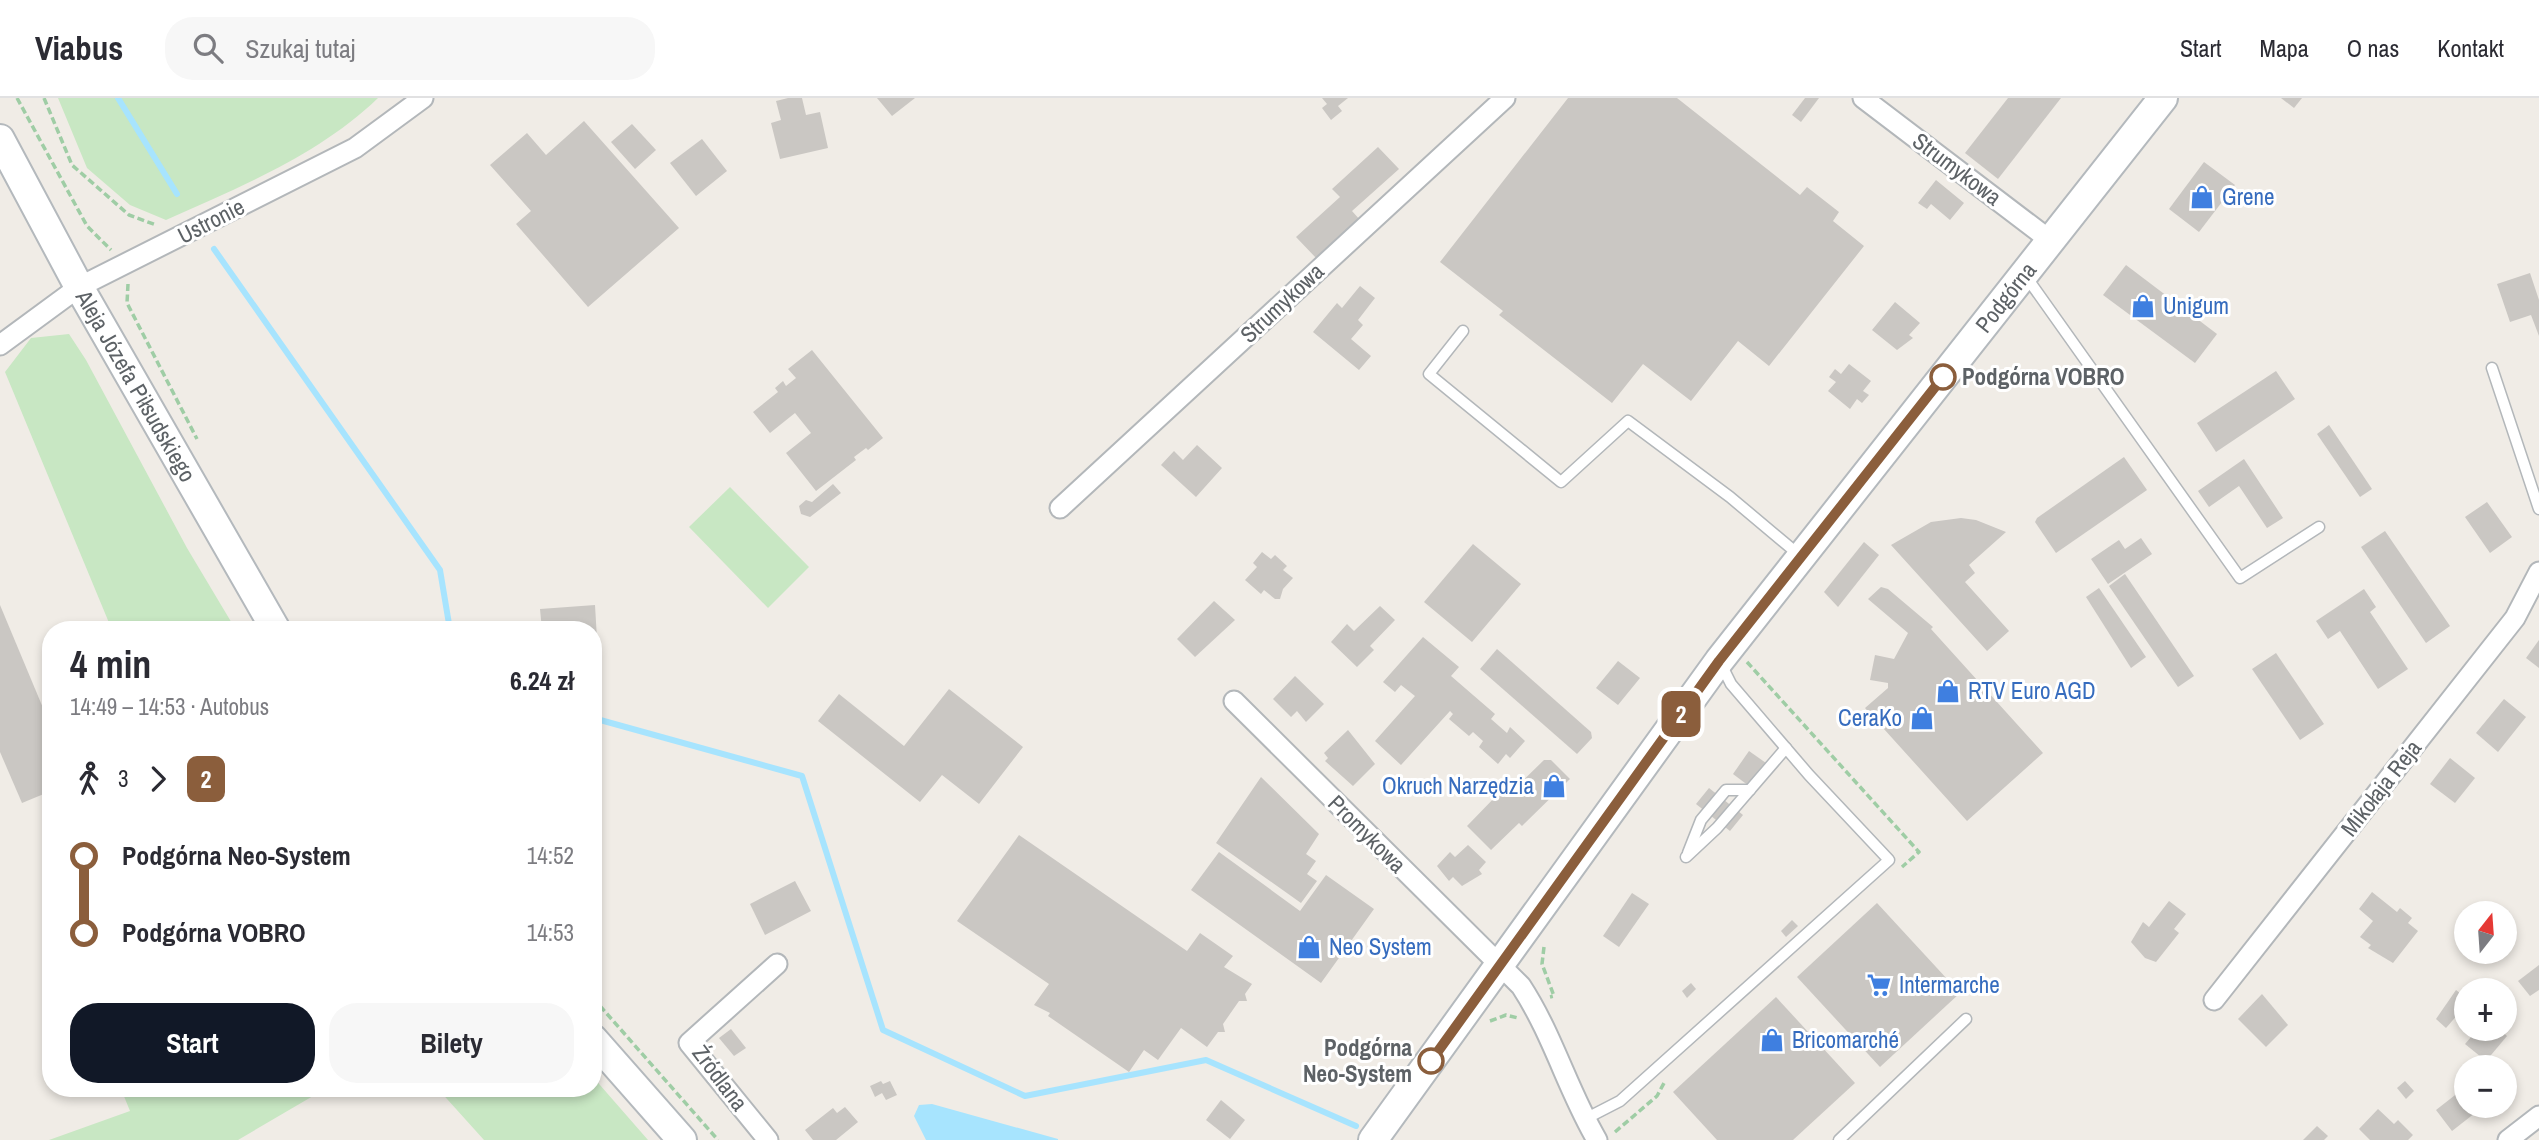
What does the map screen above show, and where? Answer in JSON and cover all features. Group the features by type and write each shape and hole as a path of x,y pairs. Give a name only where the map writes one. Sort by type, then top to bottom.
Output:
{"main road":[{"name":"Podgórna","path":"1373,1140 1732,660 1801,557 2163,98"},
{"name":"Aleja Józefa Piłsudskiego","path":"0,139 79,287 271,621"},
{"path":"602,1049 682,1140"}],"street":[{"name":"Ustronie","path":"0,345 79,287 355,148 423,98"},
{"name":"Strumykowa","path":"1060,508 1505,98"},
{"name":"Strumykowa","path":"1863,98 2051,241"},
{"name":"Mikołaja Reja","path":"2214,1000 2515,618 2539,572"},
{"name":"Promykowa","path":"1234,701 1521,986 1539,1014 1585,1119 1606,1137"},
{"name":"Źródlana","path":"768,1140 689,1043 777,964"},
{"path":"2508,1140 2539,1116"}],"lane":[{"path":"2025,274 2240,578 2319,527"},
{"path":"1463,331 1429,374 1561,482 1628,421 1730,497 1801,557"},
{"path":"2491,368 2539,509"},
{"path":"1585,1119 1620,1101 1889,860 1809,775 1731,684 1732,660"},
{"path":"1749,790 1726,790 1701,820 1686,857 1717,828 1786,748"},
{"path":"1839,1140 1966,1019"}],"path":[{"path":"17,98 87,226 115,254 128,281 127,303 197,440"},
{"path":"44,98 72,164 129,215 159,226"},
{"path":"1732,660 1919,852 1898,870"},
{"path":"602,1008 718,1140"},
{"path":"1606,1137 1657,1096 1667,1078"}],"green space":[{"path":"58,98 378,98 355,118 305,153 250,182 166,220 130,205 87,168"},
{"path":"69,334 86,360 187,548 231,621 108,621 5,372 31,338"},
{"path":"730,487 809,567 768,608 689,527"},
{"path":"602,1087 648,1140 484,1140 445,1097 602,1097"},
{"path":"124,1097 311,1097 238,1140 49,1140 130,1111"}],"water":[{"path":"932,1104 1058,1140 926,1140 914,1116 919,1105"}],"building":[{"path":"802,98 806,115 820,112 828,148 780,159 771,123 781,120 776,101"},
{"path":"877,98 915,98 892,116"},
{"path":"1322,98 1348,98 1338,106 1342,111 1331,120 1322,108 1327,104"},
{"path":"1568,98 1677,98 1800,195 1807,187 1839,212 1833,221 1864,246 1769,366 1738,341 1691,401 1643,364 1612,403 1499,315 1503,311 1440,262"},
{"path":"1805,98 1819,98 1801,122 1792,115"},
{"path":"2008,98 2061,98 1998,179 1965,153"},
{"path":"2281,98 2302,98 2294,108"},
{"path":"584,121 679,228 588,307 516,224 531,211 490,165 527,133 546,155"},
{"path":"632,124 656,150 635,169 611,142"},
{"path":"702,139 727,171 696,196 670,163"},
{"path":"1378,147 1399,169 1352,211 1360,220 1317,259 1296,237 1340,197 1332,189"},
{"name":"Grene","path":"2204,162 2235,185 2199,232 2169,209"},
{"path":"1936,180 1964,203 1950,220 1931,204 1927,209 1918,203"},
{"path":"2126,265 2217,334 2195,363 2103,295"},
{"path":"2530,273 2539,300 2539,336 2531,315 2510,322 2497,284"},
{"path":"1360,286 1375,298 1358,320 1363,325 1351,339 1371,356 1359,370 1313,332 1337,303 1342,308"},
{"path":"1895,302 1920,323 1909,335 1913,338 1897,350 1872,330"},
{"path":"812,350 883,438 854,457 856,460 816,491 786,453 811,433 795,413 770,433 753,412 778,392 775,388 783,381 786,386 796,378 788,369"},
{"path":"1849,364 1871,381 1863,391 1869,395 1862,403 1857,399 1850,409 1828,391 1836,382 1829,377 1835,369 1841,374"},
{"path":"2276,371 2295,399 2216,452 2197,423"},
{"path":"2329,425 2372,489 2360,497 2317,434"},
{"path":"1197,445 1222,468 1196,497 1161,465 1174,451 1183,460"},
{"path":"2124,457 2147,490 2056,553 2035,522 2037,518"},
{"path":"2244,459 2283,518 2267,528 2239,486 2209,507 2198,491"},
{"path":"833,484 841,493 810,517 801,514 799,506 806,500 812,502"},
{"path":"2487,502 2512,537 2490,553 2465,517"},
{"path":"1961,518 1976,520 2006,532 1969,565 1975,573 1965,582 2009,631 1987,651 1891,545 1931,522"},
{"path":"2385,531 2450,626 2426,643 2361,547"},
{"path":"2141,538 2152,554 2108,584 2091,559 2119,540 2125,549"},
{"path":"1864,542 1879,555 1838,607 1824,592"},
{"path":"1473,544 1521,584 1472,642 1424,602"},
{"path":"1262,552 1271,559 1275,555 1287,566 1283,570 1293,578 1283,589 1280,599 1275,599 1264,590 1261,594 1245,580 1257,567 1253,563"},
{"path":"2125,574 2194,676 2178,687 2109,586"},
{"path":"1881,587 1888,589 1933,627 1931,629 2043,753 1967,821 1865,708 1888,688 1888,683 1870,680 1875,655 1894,659 1908,633 1868,599"},
{"path":"2099,588 2146,657 2131,668 2086,597"},
{"path":"2364,589 2376,607 2370,612 2408,669 2378,689 2340,631 2328,639 2316,621"},
{"path":"1214,601 1235,620 1195,657 1177,639"},
{"path":"0,605 42,705 42,795 22,803 0,752"},
{"path":"595,605 596,621 541,621 540,609"},
{"path":"1380,606 1395,620 1370,646 1374,650 1357,667 1331,642 1347,624 1354,631"},
{"path":"1423,637 1459,667 1451,676 1495,714 1491,719 1507,733 1510,727 1525,741 1510,758 1506,754 1498,764 1479,747 1483,741 1473,732 1469,736 1449,719 1453,714 1450,711 1401,765 1375,741 1415,696 1401,685 1395,692 1383,682"},
{"path":"2539,640 2539,668 2526,658"},
{"path":"1497,649 1591,732 1592,738 1577,754 1480,669"},
{"path":"2276,653 2324,724 2300,740 2252,669"},
{"path":"1618,661 1640,678 1618,705 1596,688"},
{"path":"1295,676 1324,704 1306,722 1297,711 1291,717 1273,699"},
{"path":"949,689 1023,747 979,804 942,775 920,802 818,721 839,694 904,746"},
{"path":"2504,699 2526,717 2498,752 2476,733"},
{"path":"1348,730 1375,764 1353,786 1325,761 1328,758 1324,753"},
{"path":"1749,751 1766,763 1749,786 1733,774"},
{"path":"2450,758 2475,778 2455,803 2430,784"},
{"path":"1544,760 1551,760 1570,779 1522,826 1519,823 1491,850 1467,826 1499,793 1512,791"},
{"path":"1261,777 1319,834 1306,854 1316,861 1307,874 1317,881 1301,903 1216,843"},
{"path":"1709,788 1743,815 1730,831 1696,804"},
{"path":"1019,835 1187,951 1200,933 1233,956 1224,967 1252,984 1245,994 1247,1001 1239,1001 1223,1024 1225,1032 1218,1032 1207,1047 1181,1028 1158,1060 1144,1050 1129,1072 1048,1016 1050,1013 1034,1005 1049,984 957,921"},
{"path":"1468,845 1486,862 1479,870 1482,874 1462,886 1453,877 1449,881 1437,866 1450,852 1455,857"},
{"name":"Neo System","path":"1219,852 1300,911 1326,875 1374,909 1321,983 1191,890"},
{"path":"795,881 811,911 765,935 750,904"},
{"path":"2372,892 2397,912 2400,908 2412,918 2408,923 2418,931 2393,963 2368,948 2371,945 2360,937 2373,921 2359,909"},
{"path":"1632,893 1649,904 1619,947 1603,936"},
{"path":"2169,901 2186,914 2174,929 2179,933 2156,962 2145,958 2131,942 2143,922 2149,927"},
{"name":"Intermarche","path":"1877,903 1960,993 1880,1067 1797,977"},
{"path":"1792,920 1798,926 1786,937 1781,931"},
{"path":"2539,965 2539,990 2530,996 2518,981"},
{"path":"1691,983 1696,989 1687,998 1682,991"},
{"path":"2454,993 2454,1019 2446,1028 2436,1019"},
{"path":"2262,994 2288,1025 2266,1047 2238,1019"},
{"name":"Bricomarché","path":"1776,997 1855,1083 1793,1140 1717,1140 1673,1092"},
{"path":"731,1029 746,1048 734,1056 719,1038"},
{"path":"2468,1041 2503,1041 2491,1055 2479,1055 2465,1044"},
{"path":"881,1081 883,1084 890,1081 897,1095 886,1100 882,1093 875,1097 870,1086"},
{"path":"2405,1081 2414,1091 2406,1099 2397,1088"},
{"path":"2454,1096 2454,1118 2469,1118 2452,1131 2436,1110"},
{"path":"1221,1100 1245,1120 1230,1139 1206,1120"},
{"path":"845,1107 858,1122 836,1140 813,1140 805,1130 833,1108 837,1113"},
{"path":"2378,1109 2394,1124 2398,1120 2413,1135 2408,1140 2370,1140 2359,1129"},
{"path":"2317,1126 2328,1136 2324,1140 2303,1140"}],"waterway":[{"path":"118,98 177,194"},
{"path":"214,249 440,570 448,621"},
{"path":"602,720 802,776 883,1030 1025,1096 1206,1060 1356,1126"}],"bus line":[{"name":"2","path":"1431,1061 1719,661 1943,377"}],"place":[{"name":"Grene","path":"2202,197"},
{"name":"Unigum","path":"2143,306"},
{"name":"Podgórna VOBRO","path":"1943,377"},
{"name":"RTV Euro AGD","path":"1948,691"},
{"name":"CeraKo","path":"1922,718"},
{"name":"Okruch Narzędzia","path":"1554,786"},
{"name":"Neo System","path":"1309,947"},
{"name":"Intermarche","path":"1879,985"},
{"name":"Bricomarché","path":"1772,1040"},
{"name":"Podgórna Neo-System","path":"1431,1061"}]}
